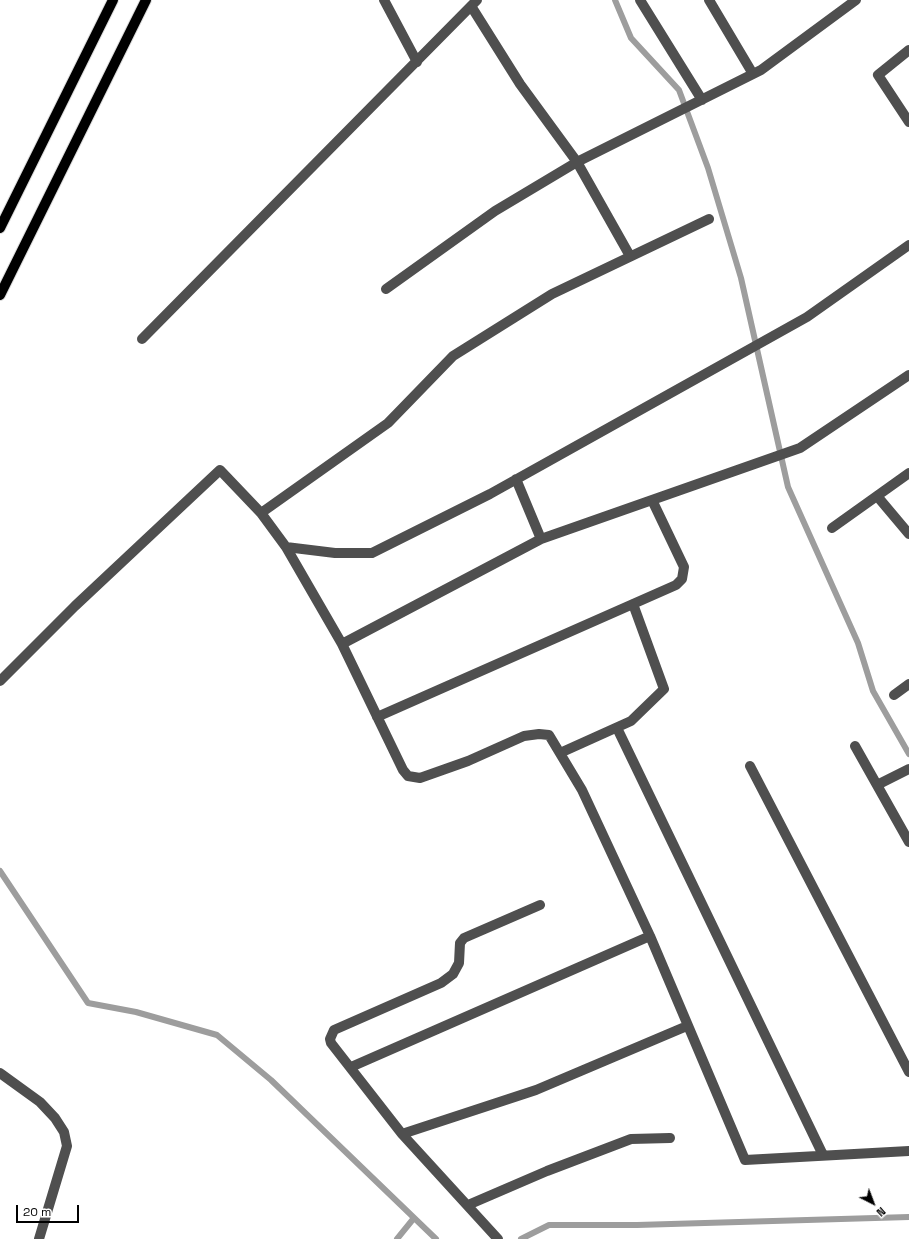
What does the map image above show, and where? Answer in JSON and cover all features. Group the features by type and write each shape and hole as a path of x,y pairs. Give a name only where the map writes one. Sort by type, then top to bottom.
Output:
{"main road":[{"path":"0,228 113,0"},
{"path":"0,295 146,0"}],"street":[{"path":"384,0 417,62"},
{"path":"640,0 699,101"},
{"path":"709,0 753,74"},
{"path":"386,289 495,211 577,162 753,74 856,0"},
{"path":"142,339 474,3 520,84 577,162 630,256"},
{"path":"908,117 878,74 909,50"},
{"path":"261,513 388,423 453,356 552,294 709,220"},
{"path":"286,547 335,554 372,553 516,479 807,317 909,245"},
{"path":"342,644 541,539 800,448 909,375"},
{"path":"0,681 75,606 220,470 261,513 286,547 342,644 403,770 408,776 420,778 468,761 524,736 539,734 550,735 582,790 650,936 745,1160 909,1151"},
{"path":"832,528 909,473"},
{"path":"516,479 541,539"},
{"path":"877,496 909,534"},
{"path":"377,717 676,585 682,579 684,567 652,500"},
{"path":"560,753 631,721 664,689 633,604"},
{"path":"894,695 909,684"},
{"path":"617,728 823,1155"},
{"path":"855,746 909,842"},
{"path":"750,766 909,1072"},
{"path":"877,785 904,771"},
{"path":"498,1239 402,1134 331,1043 332,1034 334,1030 441,983 453,974 459,963 459,948 464,938 540,905"},
{"path":"351,1067 650,936"},
{"path":"402,1134 536,1090 687,1026"},
{"path":"0,1073 40,1102 55,1118 64,1132 67,1146 39,1239"},
{"path":"468,1205 547,1172 631,1140 670,1138"}],"waterway":[{"path":"615,0 631,38 679,90 708,168 741,278 788,487 858,643 873,691 909,754"},
{"path":"0,871 88,1003 136,1012 217,1035 271,1080 436,1239"},
{"path":"521,1239 549,1225 637,1225 909,1217"},
{"path":"397,1239 414,1218"}]}
